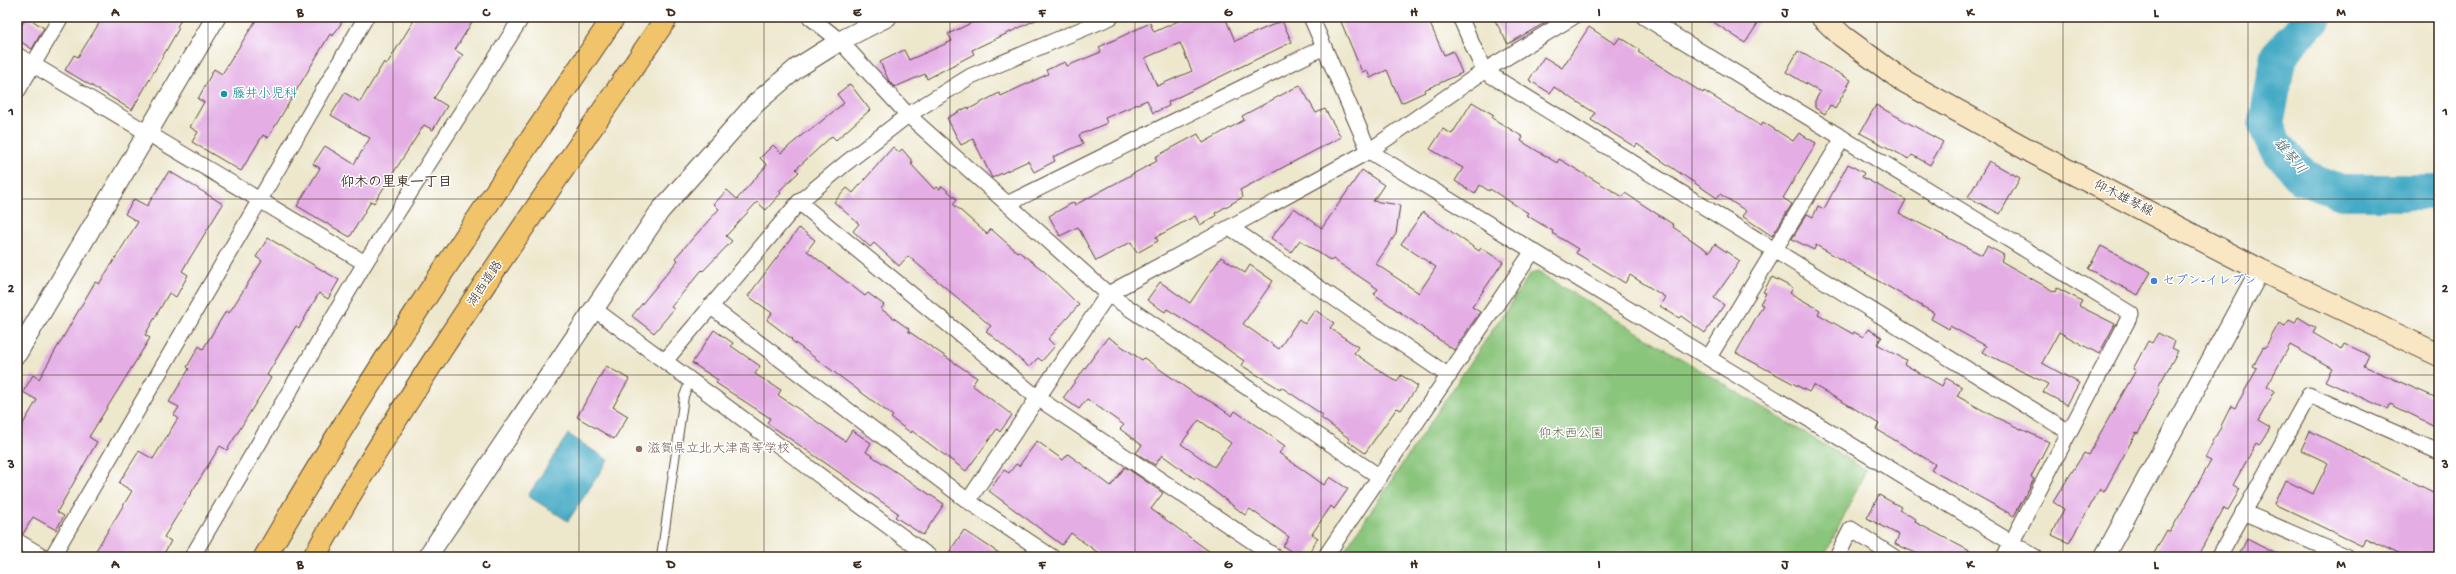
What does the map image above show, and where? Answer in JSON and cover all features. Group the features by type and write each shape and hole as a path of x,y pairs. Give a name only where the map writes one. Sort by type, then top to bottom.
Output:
{"highway":[{"path":"266,557 313,474 372,380 614,17"},
{"name":"湖西道路","path":"314,557 344,504 458,325 667,17"}],"main road":[{"name":"仰木雄琴線","path":"1822,17 1842,36 1902,80 2032,152 2260,270 2439,355"}],"street":[{"path":"17,92 61,17"},
{"path":"17,354 216,17"},
{"path":"52,557 366,17"},
{"path":"192,557 364,263 522,17"},
{"path":"810,17 840,41 908,115 1108,294 1380,476"},
{"path":"427,557 660,211 752,109 797,68 840,41 887,17"},
{"path":"665,361 799,202 908,115 971,76 1111,17"},
{"path":"1311,17 1369,151 1708,356 2035,557"},
{"path":"1460,17 1484,72 2069,432"},
{"path":"968,501 1039,399 1108,294 1231,228 1369,151 1484,72 1573,17"},
{"path":"1644,17 2131,314 2004,557"},
{"path":"1008,204 1324,47"},
{"path":"17,55 364,263"},
{"path":"1708,356 1842,138"},
{"path":"799,202 1039,399 1276,557"},
{"path":"1231,228 1450,376"},
{"path":"1325,557 1450,376 1533,251"},
{"path":"2104,557 2260,270"},
{"path":"710,306 968,501 1052,557"},
{"path":"594,309 930,557"},
{"path":"2219,557 2309,395 2439,452"},
{"path":"2243,512 2347,557"},
{"path":"1837,557 1851,529 1894,557"},
{"path":"17,541 44,557"}],"lane":[{"path":"661,557 684,396 690,380"}],"green space":[{"name":"仰木西公園","path":"1538,272 1866,470 1824,557 1340,557 1530,274"}],"water":[{"path":"568,434 608,460 568,521 528,496"}],"building":[{"path":"27,17 44,28 32,49 17,39 17,32"},
{"path":"103,17 182,17 177,27 179,28 132,110 65,70 74,55 78,57"},
{"path":"258,17 345,17 333,36 330,34 268,138 263,135 241,171 192,142 198,132 190,127 204,102 198,99 214,69 222,74"},
{"path":"416,17 475,17 455,50 463,55 434,98 447,106 433,130 424,125 374,203 371,201 350,237 297,206 320,168 313,164 325,146 354,164 370,138 331,115 345,93 360,102 384,62 387,64"},
{"path":"984,17 1042,17 972,50 974,54 927,79 925,74 895,87 889,81 880,62 904,50 909,60 952,41 948,34"},
{"path":"1187,17 1225,17 1235,41 1282,21 1292,42 1168,102 1169,106 1153,113 1147,100 1105,118 1107,123 1079,135 1083,144 1053,157 1055,161 1034,172 1028,161 992,178 973,139 961,145 947,118 968,107 969,109 999,93 1001,96 1048,74 1046,70 1065,62 1067,66 1101,52 1099,47 1150,23 1154,32","holes":["1180,43 1192,71 1157,86 1145,58"]},
{"path":"1339,17 1427,17 1444,55 1453,51 1462,73 1424,90 1425,92 1401,103 1387,70 1370,78 1367,70 1362,72"},
{"path":"1493,17 1555,17 1508,44"},
{"path":"1706,17 1762,17 1745,43"},
{"path":"1589,27 1615,44 1620,37 1640,50 1638,52 1703,93 1704,91 1761,126 1763,122 1793,141 1799,133 1816,143 1783,198 1792,204 1772,236 1742,216 1746,211 1720,194 1717,198 1637,144 1635,147 1591,120 1595,113 1554,87 1550,93 1529,80 1544,57 1562,68"},
{"path":"1798,51 1851,80 1835,109 1830,105 1825,114 1815,108 1815,101 1820,92 1786,72"},
{"path":"850,84 870,110 836,140 832,136 796,169 799,172 779,191 781,193 766,210 757,202 726,236 732,241 703,271 702,270 671,307 674,309 654,333 632,316 678,260 675,258 719,209 714,204 727,190 737,199 767,165 760,158 773,145 781,153 844,103 837,94"},
{"path":"1300,85 1316,113 1325,109 1341,137 1240,190 1243,197 1215,213 1216,216 1200,225 1195,216 1156,237 1158,241 1137,253 1131,242 1096,261 1078,227 1060,236 1049,216 1074,202 1075,205 1157,161 1155,157 1198,134 1203,143 1244,120 1242,116"},
{"path":"1472,102 1494,115 1492,118 1523,137 1521,141 1557,163 1559,159 1623,197 1625,193 1674,225 1673,227 1709,252 1715,244 1740,261 1714,298 1724,305 1705,333 1681,316 1679,318 1660,306 1665,297 1630,275 1625,283 1576,253 1578,249 1552,233 1553,231 1526,215 1528,213 1490,189 1489,191 1480,185 1475,194 1455,181 1463,168 1430,149 1443,129 1452,134"},
{"path":"1876,105 1943,142 1930,165 1912,155 1909,159 1860,133"},
{"path":"893,147 899,152 902,149 913,162 911,164 934,189 937,187 940,189 942,186 957,199 953,204 987,234 991,229 1017,252 1018,251 1044,271 1079,305 1048,339 1055,346 1042,361 1038,358 1029,367 986,331 991,326 908,256 899,266 874,243 870,247 853,231 859,224 834,202 847,188 853,193"},
{"path":"1989,161 2020,178 2000,214 1968,197"},
{"path":"1848,164 1864,173 1862,177 1906,200 1899,213 1982,255 1987,246 2004,255 2001,261 2055,292 2057,288 2082,301 2079,306 2115,324 2099,354 2059,332 2042,363 2079,383 2067,405 2043,392 2048,384 1982,352 1986,346 1950,326 1949,329 1931,319 1934,313 1816,245 1814,250 1792,239 1807,214 1813,217 1818,206 1824,209"},
{"path":"1362,170 1384,185 1373,201 1400,205 1396,234 1376,264 1419,293 1436,267 1401,244 1423,212 1479,251 1481,248 1503,262 1472,307 1480,312 1454,350 1374,294 1378,289 1333,259 1331,261 1300,240 1291,252 1271,238 1294,208 1322,228"},
{"path":"169,171 223,204 182,271 188,275 176,297 169,293 145,335 150,338 89,437 97,442 57,512 64,516 56,530 33,517 23,534 17,532 17,434 37,400 23,392 33,375 39,379 95,282 99,284 138,222 125,214 134,199 147,206"},
{"path":"799,228 815,240 807,251 865,296 868,293 884,305 881,309 909,329 908,331 977,378 972,385 1012,415 1000,432 997,429 966,471 912,431 911,433 891,418 893,416 791,340 792,339 767,320 772,313 748,296"},
{"path":"268,238 339,280 328,299 319,293 299,328 296,326 267,375 271,378 227,450 220,446 164,537 171,541 162,557 92,557 132,491 119,483 139,451 153,459 178,418 174,415 179,407 169,402 189,369 187,367 199,346 203,349 226,311 229,313 262,261 256,257"},
{"path":"2101,246 2151,272 2138,295 2088,269"},
{"path":"1221,257 1245,273 1250,265 1273,281 1243,324 1279,349 1299,319 1305,324 1315,310 1334,323 1330,328 1358,347 1354,353 1397,382 1401,375 1418,386 1401,410 1397,408 1365,453 1348,441 1350,439 1321,418 1323,415 1281,387 1280,389 1241,365 1244,361 1198,328 1167,309 1165,312 1147,300 1160,282 1190,303"},
{"path":"1772,277 1793,288 1790,293 1820,310 1818,314 1853,334 1854,332 1863,337 1868,329 1882,337 1877,344 1906,360 1904,364 1942,386 1946,378 1962,387 1957,396 1995,417 2049,442 2031,477 2034,479 2014,516 1931,470 1935,464 1876,429 1879,424 1852,407 1813,385 1809,392 1736,353 1763,305 1760,304 1766,293 1763,292"},
{"path":"2298,317 2316,328 2313,333 2342,350 2345,344 2369,355 2364,366 2439,399 2439,428 2390,404 2387,409 2325,381 2332,368 2290,345 2267,386 2275,391 2258,421 2270,428 2259,446 2256,444 2233,485 2240,489 2228,510 2224,508 2197,557 2152,557 2167,530 2170,532 2211,461 2205,458 2231,406 2235,408 2257,369 2253,367 2263,347 2265,348 2279,323 2285,326 2289,320 2295,323"},
{"path":"714,330 733,343 731,346 760,366 755,374 781,390 778,395 845,441 852,430 871,443 866,452 944,504 923,535 895,517 898,513 767,423 770,418 716,383 718,380 692,363"},
{"path":"2158,333 2175,342 2172,348 2178,351 2158,387 2160,389 2138,434 2136,433 2104,492 2100,489 2069,543 2052,535 2064,509 2053,502 2084,453 2088,455 2136,370 2133,369 2148,341 2152,343"},
{"path":"1108,337 1142,360 1144,358 1199,397 1200,396 1213,403 1232,416 1235,411 1285,446 1279,453 1324,485 1330,477 1348,489 1334,509 1331,506 1312,534 1318,538 1306,557 1299,557 1283,546 1289,537 1250,509 1245,515 1196,477 1195,479 1162,455 1155,465 1136,453 1142,445 1120,429 1124,425 1087,399 1079,409 1063,398","holes":["1199,420 1231,443 1214,467 1181,444"]},
{"path":"606,366 629,379 613,407 628,416 614,439 577,417"},
{"path":"2310,431 2439,495 2439,557 2405,557 2365,538 2362,546 2274,504 2285,480 2313,494 2328,463 2301,450"},
{"path":"1037,441 1063,460 1068,454 1111,486 1125,467 1163,493 1151,509 1217,557 1104,557 1071,533 1062,545 989,491 1004,470 1009,473 1016,464 1019,466"},
{"path":"1879,495 1901,507 1899,510 1916,519 1915,522 1981,557 1925,557 1895,544 1899,535 1867,518"},
{"path":"964,530 1005,557 946,557"},
{"path":"2247,539 2282,557 2238,557"}],"waterway":[{"name":"雄琴川","path":"2314,17 2279,55 2266,125 2274,144 2302,177 2341,192 2439,192"}],"place":[{"name":"藤井小児科","path":"224,94"},
{"name":"セブン-イレブン","path":"2154,281"},
{"name":"滋賀県立北大津高等学校","path":"639,449"}],"district":[{"name":"仰木の里東一丁目","path":"396,183"}]}
